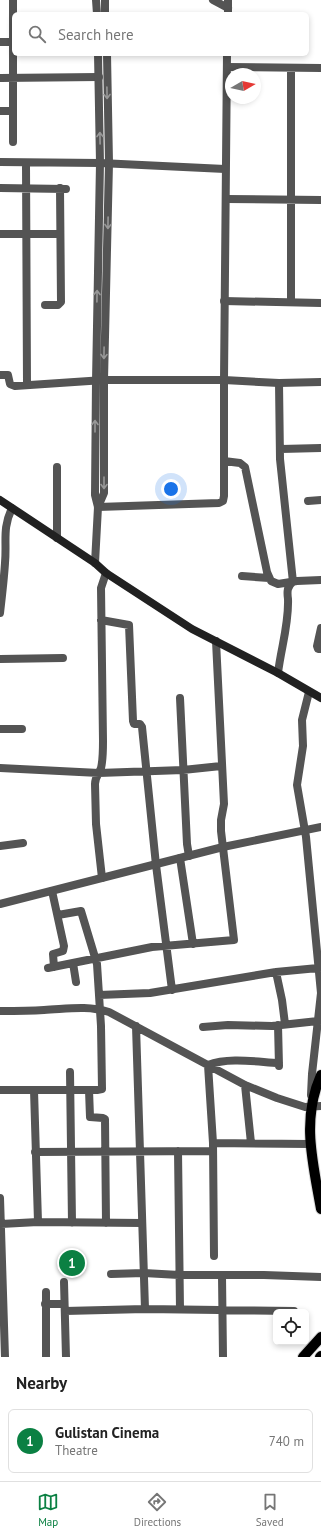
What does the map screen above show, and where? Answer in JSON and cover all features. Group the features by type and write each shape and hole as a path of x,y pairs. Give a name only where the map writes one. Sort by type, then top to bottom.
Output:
{"main road":[{"path":"0,500 192,629 278,673 321,698"},
{"path":"321,1075 309,1144 321,1209"},
{"path":"303,1357 321,1337"}],"street":[{"path":"13,0 13,12"},
{"path":"96,0 97,12"},
{"path":"105,0 105,12"},
{"path":"213,0 228,7"},
{"path":"0,42 12,42"},
{"path":"13,56 13,142"},
{"path":"95,563 98,506 104,493 100,380 100,163 98,56"},
{"path":"100,380 109,163 107,56"},
{"path":"98,506 221,502 224,496 224,301 227,56"},
{"path":"227,67 321,68"},
{"path":"291,68 291,302"},
{"path":"0,78 99,77"},
{"path":"0,111 12,111"},
{"path":"0,162 109,163 225,169"},
{"path":"26,163 27,385"},
{"path":"0,188 63,188 60,234 61,302 58,305 45,305"},
{"path":"226,199 321,200"},
{"path":"0,234 60,234"},
{"path":"224,301 321,303"},
{"path":"0,375 8,375 12,385 100,380 224,380 279,383 321,382"},
{"path":"279,383 280,459 293,582"},
{"path":"281,449 321,448"},
{"path":"224,461 242,464 247,472 269,578 271,581 275,584 321,580"},
{"path":"57,467 57,538"},
{"path":"308,501 321,500"},
{"path":"0,613 5,566 5,535 7,519 12,508"},
{"path":"102,878 95,780 102,764 104,729 101,588 106,572"},
{"path":"242,576 269,578"},
{"path":"278,673 288,612 288,589 289,585 293,582"},
{"path":"101,620 129,625 133,722 134,724 140,724 142,726 156,865 172,990"},
{"path":"321,628 317,646 318,649 321,649"},
{"path":"52,891 64,948 63,951 53,954 51,968 152,947 234,940 221,824 224,804 216,641"},
{"path":"0,658 63,658"},
{"path":"0,1011 86,1007 100,1009 136,1026 245,1085 305,1107 316,1106 312,1074 321,993 304,830 297,784 303,746 302,720 309,692"},
{"path":"180,698 187,844 189,856"},
{"path":"0,729 22,729"},
{"path":"0,768 99,773 183,770 221,766"},
{"path":"0,904 180,858 321,827"},
{"path":"0,846 23,843"},
{"path":"180,858 193,944"},
{"path":"0,1090 99,1090 103,1087 100,1009 96,959 80,911 58,915"},
{"path":"73,963 76,982"},
{"path":"99,995 150,993 276,972 318,968"},
{"path":"208,1065 235,1061 279,1064 282,1000 276,972"},
{"path":"203,1027 228,1025 281,1025 318,1021"},
{"path":"136,1026 145,1309"},
{"path":"208,1065 213,1147 214,1256"},
{"path":"70,1072 72,1223"},
{"path":"245,1085 251,1143"},
{"path":"34,1090 38,1222"},
{"path":"89,1090 91,1118 105,1119 106,1223"},
{"path":"35,1152 178,1151 251,1143 309,1144"},
{"path":"178,1151 180,1309"},
{"path":"0,1198 5,1357"},
{"path":"1,1224 38,1222 142,1223"},
{"path":"111,1274 144,1273 222,1276 264,1275 308,1278 321,1277"},
{"path":"222,1276 223,1357"},
{"path":"64,1282 66,1357"},
{"path":"46,1292 46,1357"},
{"path":"45,1304 65,1307 273,1311"}],"place":[{"name":"Gulistan Cinema","path":"72,1263"}]}
